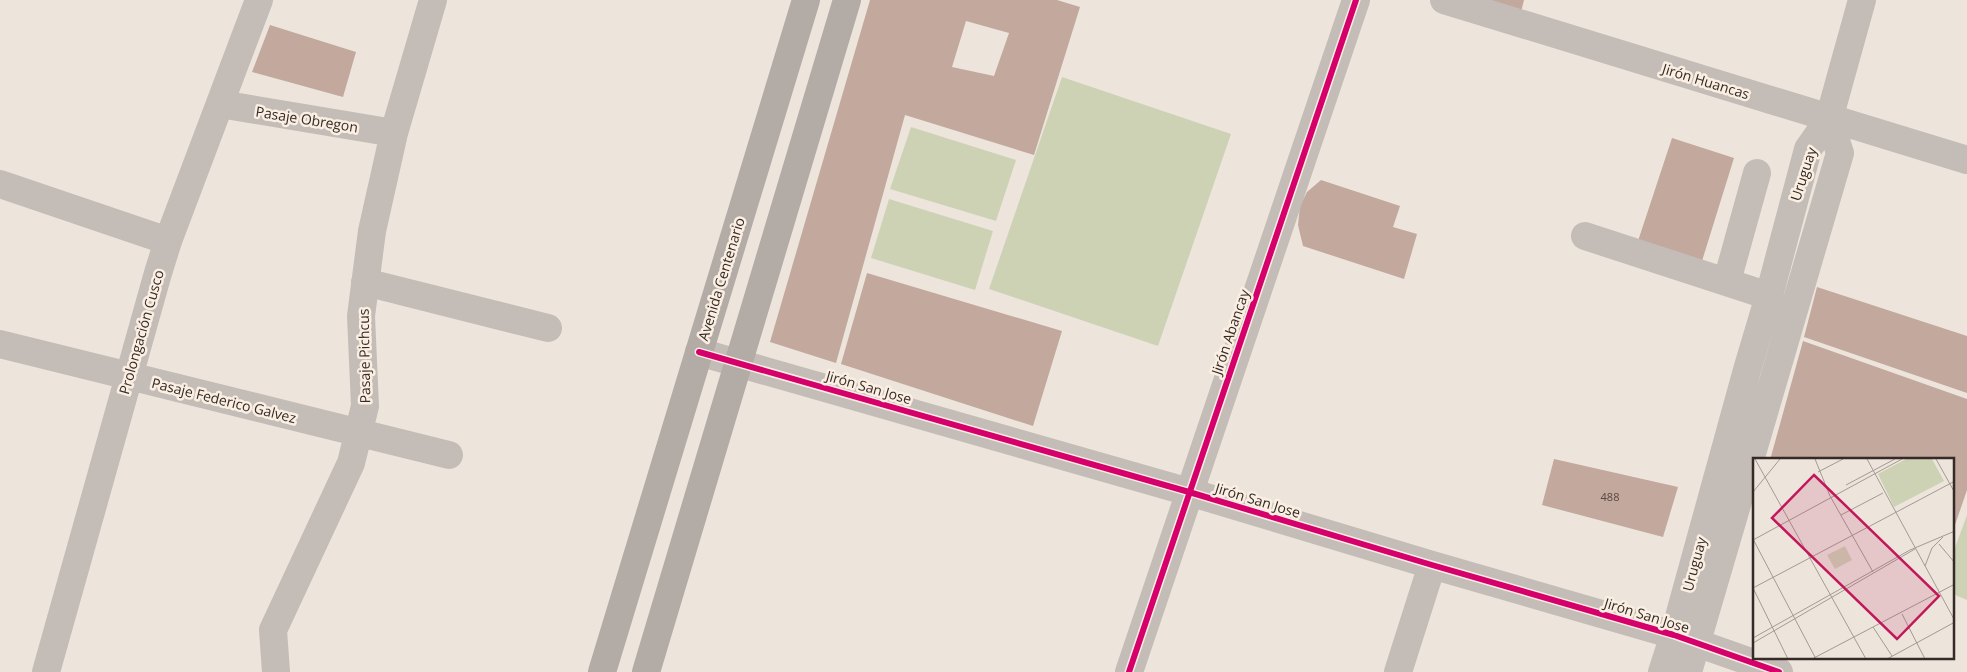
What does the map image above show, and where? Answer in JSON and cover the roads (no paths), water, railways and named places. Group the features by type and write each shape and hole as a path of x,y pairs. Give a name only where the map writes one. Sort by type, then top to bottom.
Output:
{"main road":[{"name":"Avenida Centenario","path":"602,672 806,0"},
{"path":"646,672 847,0"}],"street":[{"name":"Prolongación Cusco","path":"46,672 168,241 259,0"},
{"name":"Pasaje Pichcus","path":"276,672 273,630 351,463 359,433 365,406 361,316 372,231 394,133 433,0"},
{"name":"Jirón Abancay","path":"1129,672 1356,0"},
{"name":"Jirón Huancas","path":"1444,0 1967,160"},
{"path":"1829,119 1862,0"},
{"name":"Pasaje Obregon","path":"220,104 394,133"},
{"name":"Uruguay","path":"1688,672 1686,640 1746,370 1769,296 1808,149 1829,119"},
{"name":"Uruguay","path":"1662,672 1686,640 1840,153 1829,119"},
{"path":"1726,281 1757,173"},
{"path":"0,184 168,241"},
{"path":"1585,236 1769,296"},
{"path":"365,282 548,328"},
{"name":"Pasaje Federico Galvez","path":"0,344 449,455"},
{"name":"Jirón San Jose","path":"699,352 1189,492 1686,640 1779,672"},
{"path":"1398,672 1432,565"}]}
